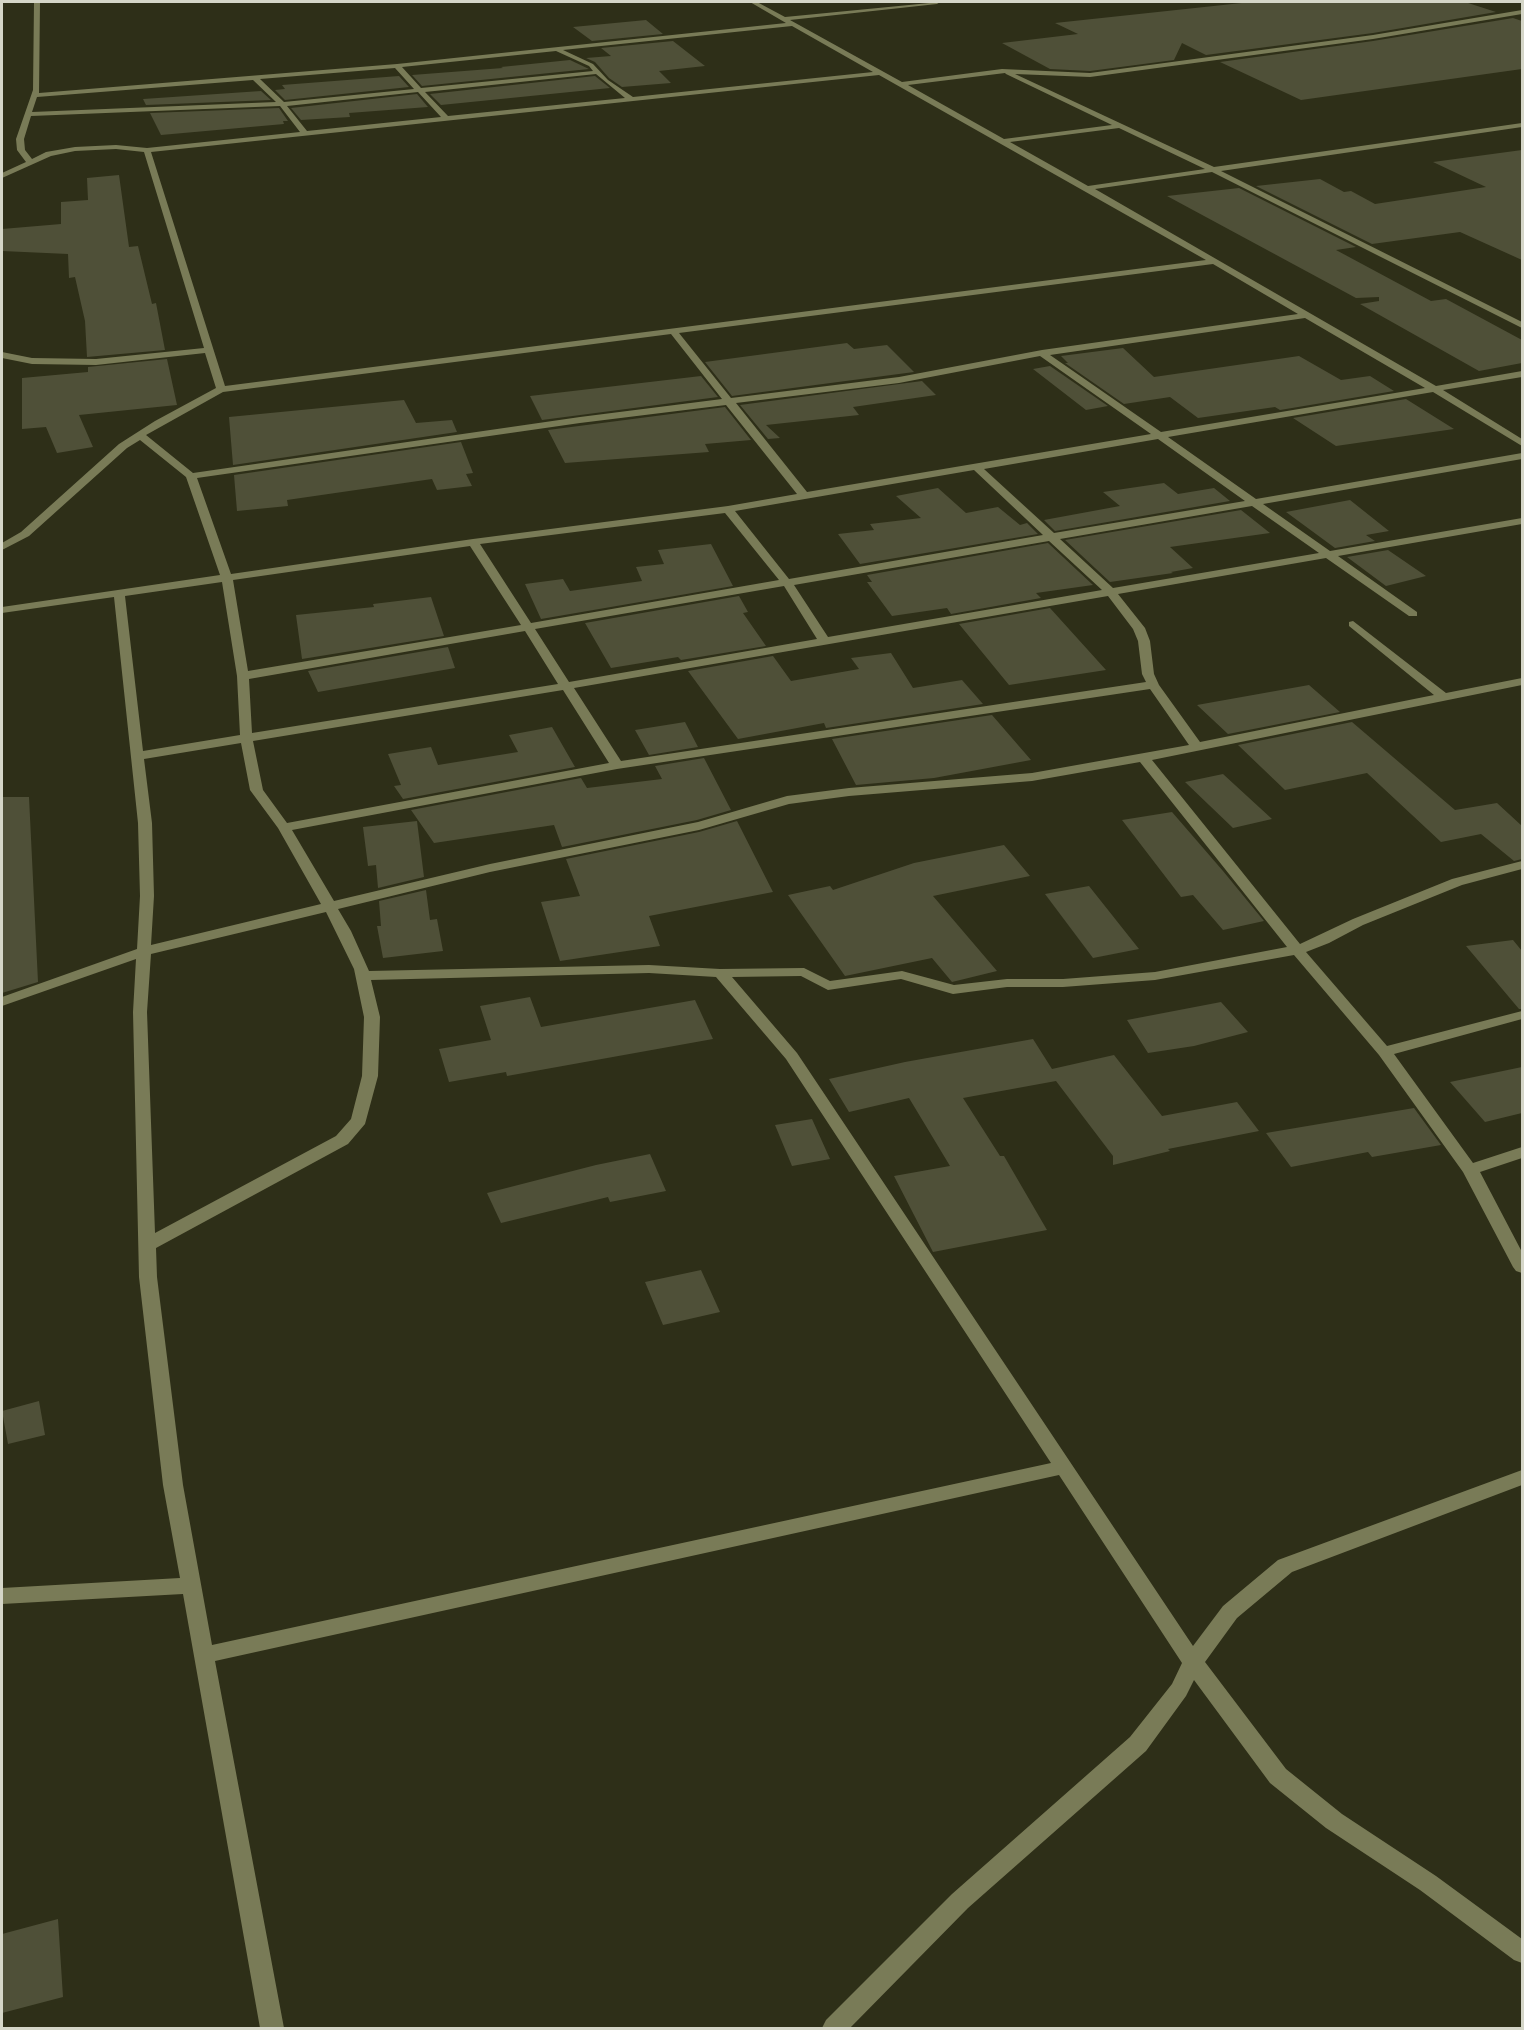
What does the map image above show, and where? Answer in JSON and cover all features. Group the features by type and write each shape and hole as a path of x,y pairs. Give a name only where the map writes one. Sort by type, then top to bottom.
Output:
{"street":[{"path":"30,162 21,150 21,139 35,95 37,2"},
{"path":"753,2 1087,188 1211,262 1436,390 1522,443"},
{"path":"878,2 888,7"},
{"path":"785,19 937,2"},
{"path":"902,84 1002,71 1090,75 1373,37 1522,12"},
{"path":"35,95 398,66 794,24"},
{"path":"556,50 591,65 606,81 631,99"},
{"path":"398,66 446,118"},
{"path":"1002,71 1214,170 1522,326"},
{"path":"29,114 282,104 598,72"},
{"path":"2,176 49,154 75,149 116,147 147,150 881,72"},
{"path":"255,78 282,104 305,133"},
{"path":"1087,188 1522,125"},
{"path":"1003,141 1119,126"},
{"path":"147,150 221,389"},
{"path":"2,547 26,534 108,459 140,435 221,389 1211,262"},
{"path":"191,476 580,420 899,380 1042,353 1306,315"},
{"path":"674,332 804,496"},
{"path":"2,355 32,361 96,362 209,350"},
{"path":"1042,353 1413,614"},
{"path":"2,610 473,542 728,509 1522,374"},
{"path":"140,435 191,476 227,578 243,676 246,737 257,790 284,828 344,932 362,976 372,1017 370,1076 359,1120 342,1140 318,1155 147,1245"},
{"path":"243,676 1522,456"},
{"path":"975,466 1111,592 1139,628 1144,642 1148,674 1153,685 1196,746"},
{"path":"728,509 787,583 825,642"},
{"path":"137,756 566,686 1522,522"},
{"path":"473,542 526,628 617,765"},
{"path":"119,594 145,823 147,896 140,1012 148,1277 173,1485 272,2028"},
{"path":"1353,624 1443,696"},
{"path":"2,1002 144,951 490,868 699,826 756,812 788,800 849,792 1032,777 1522,681"},
{"path":"284,828 617,765 1153,685"},
{"path":"1143,757 1297,950 1384,1052 1470,1170 1522,1267"},
{"path":"362,976 649,969 720,973 804,972 828,986 902,975 952,990 1007,983 1063,983 1155,976 1297,950 1324,940 1358,922 1457,882 1522,865"},
{"path":"720,973 792,1056 1193,1662 1278,1776 1334,1821 1428,1883 1522,1952"},
{"path":"1384,1052 1522,1014"},
{"path":"1470,1170 1522,1152"},
{"path":"205,1655 1064,1467"},
{"path":"834,2028 960,1901 1138,1744 1179,1690 1193,1662 1230,1612 1285,1566 1522,1478"},
{"path":"2,1596 192,1585"}],"building":[{"path":"1251,2 1465,2 1496,12 1373,33 1206,55 1182,43 1174,60 1090,71 1050,69 1002,43 1078,34 1055,23"},
{"path":"1513,18 1522,21 1522,69 1301,100 1220,62 1373,41"},
{"path":"646,20 663,34 592,41 573,27"},
{"path":"673,41 705,66 659,71 671,83 622,87 609,78 595,62 586,58 611,56 601,48"},
{"path":"570,60 589,69 422,86 412,75 503,68 501,67"},
{"path":"399,76 409,87 285,100 275,90 285,89 282,85"},
{"path":"595,76 610,88 441,105 430,94"},
{"path":"261,91 271,100 146,105 143,99"},
{"path":"417,94 428,107 349,113 350,117 301,120 291,108"},
{"path":"279,108 288,121 283,121 284,124 161,135 150,113"},
{"path":"1522,150 1522,260 1460,232 1372,244 1256,186 1320,179 1344,192 1351,191 1375,204 1486,187 1433,162"},
{"path":"119,175 129,247 138,246 152,304 156,303 165,350 87,357 85,321 75,277 69,278 68,254 2,251 2,229 61,224 61,202 88,200 87,178"},
{"path":"1239,188 1356,247 1336,250 1431,301 1446,299 1522,340 1522,363 1479,371 1360,304 1379,301 1379,297 1356,298 1167,196"},
{"path":"847,343 854,349 887,345 914,372 732,396 705,362"},
{"path":"1123,348 1154,377 1299,356 1341,380 1370,376 1394,391 1280,410 1275,407 1198,418 1170,397 1124,404 1065,363 1068,363 1061,356"},
{"path":"167,359 177,405 79,415 93,447 57,453 46,427 22,429 22,378 88,372 88,367"},
{"path":"1050,366 1108,406 1086,410 1033,369"},
{"path":"701,376 718,397 542,420 530,396"},
{"path":"922,381 936,395 853,407 859,415 766,425 780,438 768,439 740,405"},
{"path":"1406,399 1454,429 1336,446 1293,418"},
{"path":"404,400 416,423 452,420 457,432 233,465 229,417"},
{"path":"725,407 751,440 705,444 709,452 565,463 548,430"},
{"path":"461,442 473,473 466,474 472,486 437,490 432,479 287,500 288,506 237,511 234,475"},
{"path":"1164,483 1178,494 1214,488 1230,501 1055,531 1044,520 1120,506 1103,492"},
{"path":"938,488 966,513 998,507 1020,525 1027,523 1038,534 860,564 838,534 874,530 870,524 921,518 896,496"},
{"path":"1350,500 1389,531 1366,535 1375,541 1335,548 1286,512"},
{"path":"1241,510 1270,533 1170,547 1193,568 1171,572 1173,573 1110,582 1065,540"},
{"path":"1048,543 1093,585 1036,593 1041,598 951,614 947,608 892,616 867,582 872,582 867,575"},
{"path":"711,544 733,586 541,619 525,584 563,579 570,591 642,581 636,567 664,564 658,550"},
{"path":"1388,550 1426,576 1386,586 1347,557"},
{"path":"739,596 748,612 743,613 766,646 681,660 678,657 611,668 585,623"},
{"path":"431,597 444,636 302,659 296,615 374,607 373,604"},
{"path":"1050,608 1106,670 1009,685 959,624"},
{"path":"448,647 455,668 318,692 308,671"},
{"path":"891,653 913,688 962,680 983,704 826,728 824,723 738,739 688,671 773,656 791,681 859,669 851,658"},
{"path":"1309,685 1340,712 1228,734 1197,705"},
{"path":"992,715 1031,760 934,778 856,785 832,739"},
{"path":"685,722 698,747 649,755 635,730"},
{"path":"1352,722 1455,810 1497,803 1522,826 1522,859 1514,861 1481,834 1441,842 1367,773 1285,790 1238,745"},
{"path":"552,727 575,767 403,799 394,786 401,785 388,754 431,747 438,765 518,752 509,735"},
{"path":"704,758 731,810 697,820 562,847 554,825 434,843 411,810 581,778 587,788 662,779 655,766"},
{"path":"1223,774 1272,819 1233,828 1185,782"},
{"path":"2,797 29,797 38,982 2,993"},
{"path":"1172,812 1264,921 1223,930 1193,895 1181,897 1122,820"},
{"path":"417,821 424,877 378,888 376,865 368,866 363,827"},
{"path":"737,821 773,892 649,916 660,946 560,961 541,902 580,896 566,859 699,832"},
{"path":"1004,845 1030,876 933,896 997,971 952,982 932,958 845,976 788,895 830,886 833,890 914,863"},
{"path":"1089,886 1139,949 1093,958 1045,894"},
{"path":"426,890 430,920 437,919 443,951 383,958 377,926 381,926 379,901"},
{"path":"1513,940 1522,951 1522,1009 1519,1009 1466,946"},
{"path":"530,997 541,1027 695,1000 713,1039 507,1076 506,1072 449,1082 439,1049 491,1040 480,1006"},
{"path":"1221,1002 1248,1032 1194,1046 1148,1053 1127,1020"},
{"path":"1033,1039 1052,1069 1114,1055 1162,1116 1237,1102 1259,1131 1168,1149 1170,1151 1113,1165 1113,1156 1056,1081 963,1098 1000,1156 1004,1156 1047,1230 933,1252 894,1176 950,1166 909,1098 849,1112 829,1079 905,1062"},
{"path":"1522,1067 1522,1113 1485,1122 1450,1082"},
{"path":"1414,1108 1441,1145 1372,1157 1368,1152 1291,1167 1266,1133"},
{"path":"812,1119 830,1159 792,1166 775,1125"},
{"path":"650,1154 666,1191 610,1202 608,1197 501,1223 487,1193 596,1165"},
{"path":"701,1270 720,1312 663,1325 645,1282"},
{"path":"39,1401 45,1435 8,1444 2,1411"},
{"path":"58,1919 63,1997 2,2013 2,1934"}]}
